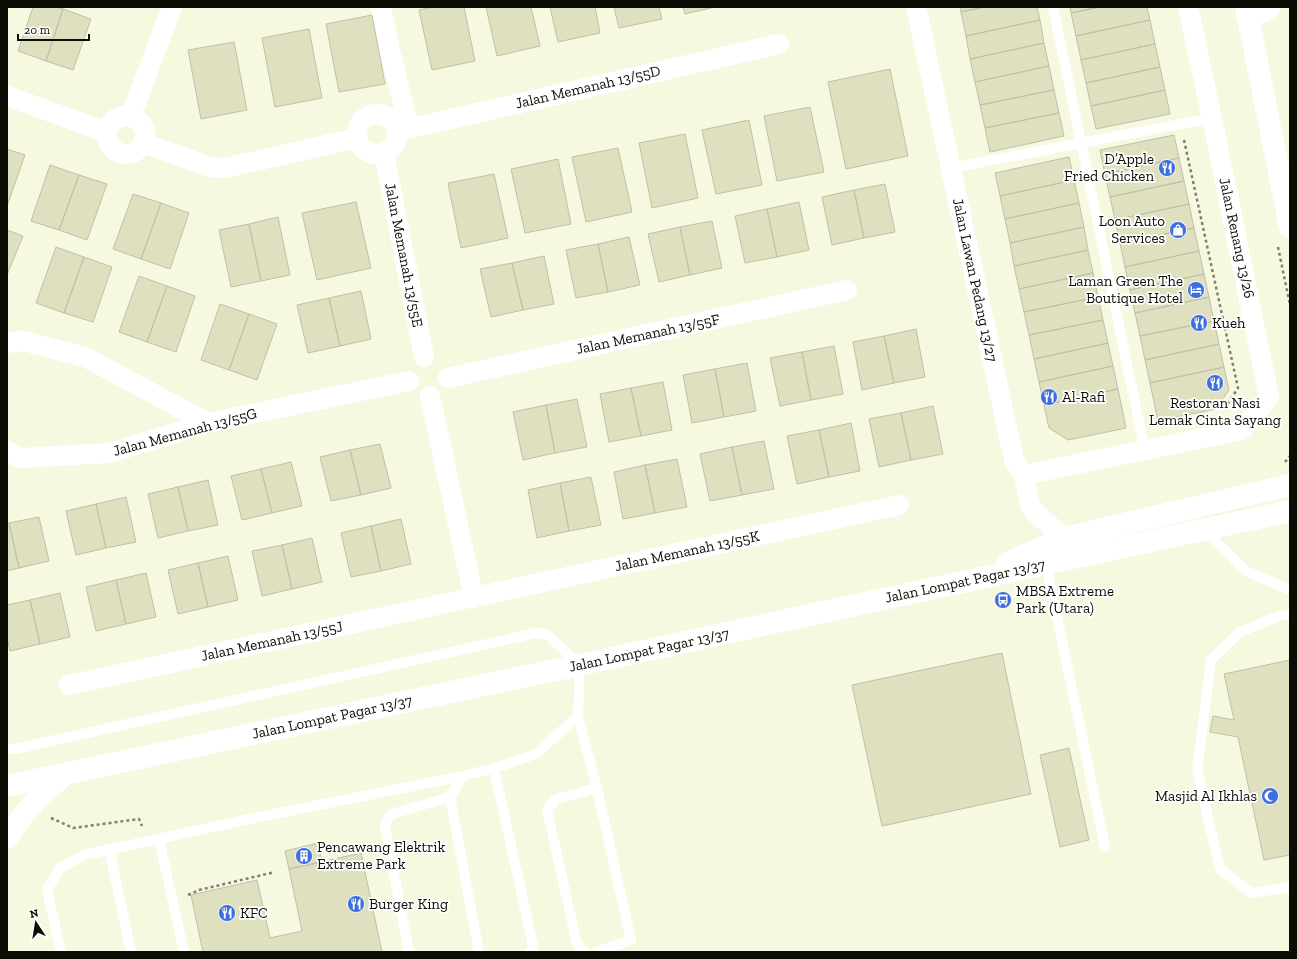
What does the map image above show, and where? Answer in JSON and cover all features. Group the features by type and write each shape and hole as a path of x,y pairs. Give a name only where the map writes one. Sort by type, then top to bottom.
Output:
{"main road":[{"path":"1270,7 1259,14 1246,11 1290,227"},
{"path":"961,582 1064,538 1290,485"},
{"name":"Jalan Lompat Pagar 13/37","path":"7,786 579,665 1290,511"},
{"path":"7,838 23,815 66,773"}],"street":[{"path":"131,116 172,7"},
{"path":"381,7 391,55 403,129 395,144 384,154 373,154 362,148 357,138 358,128 364,119 374,114 384,115 403,129"},
{"name":"Jalan Lawan Pedang 13/27","path":"916,7 1014,460 1024,475 1030,505 1036,513 1064,538"},
{"name":"Jalan Renang 13/26","path":"1024,475 1242,430 1269,397 1188,7"},
{"name":"Jalan Memanah 13/55D","path":"403,129 779,44"},
{"path":"7,96 106,132"},
{"path":"120,116 131,116 140,122 145,132 143,143 136,151 126,154 115,151 108,143 106,132 111,122 120,116"},
{"path":"143,143 210,167 225,168 357,138"},
{"name":"Jalan Memanah 13/55E","path":"384,154 424,358"},
{"name":"Jalan Memanah 13/55F","path":"448,378 847,290"},
{"path":"7,343 24,341 85,357 208,423"},
{"path":"424,358 436,358 445,366 448,378 442,390 430,396 417,393 409,381 412,366 424,358"},
{"name":"Jalan Memanah 13/55G","path":"7,451 20,458 109,453 208,423 409,381"},
{"path":"430,396 474,598"},
{"name":"Jalan Memanah 13/55K","path":"474,598 900,505"},
{"name":"Jalan Memanah 13/55J","path":"69,685 474,598"}],"lane":[{"path":"1053,7 1145,451"},
{"path":"951,168 1212,118"},
{"path":"1204,530 1246,571 1290,590"},
{"path":"1046,564 1105,847"},
{"path":"1290,614 1279,616 1240,632 1211,660 1197,770 1220,869 1251,893 1290,887"},
{"path":"7,749 15,749 536,633 548,635 579,665 580,694 578,716 597,788 631,940 596,952"},
{"path":"61,952 47,890 60,868 84,855 463,776 494,768 536,754 578,716"},
{"path":"494,768 534,950 529,952"},
{"path":"410,952 385,827 387,820 392,814 450,797 463,776"},
{"path":"585,952 577,944 547,810 556,799 597,788"},
{"path":"450,797 479,952"},
{"path":"154,840 173,902 184,952"},
{"path":"109,850 131,952"}],"path":[{"path":"1180,124 1238,388 1220,416"},
{"path":"48,814 52,818 73,828 139,819 154,840"},
{"path":"173,902 199,890 275,872"}],"building":[{"path":"33,7 56,7 63,9 46,61 18,51"},
{"path":"433,7 464,7 475,61 432,70 419,10"},
{"path":"486,7 531,7 540,46 497,56"},
{"path":"550,7 595,7 600,33 558,42"},
{"path":"614,7 659,7 662,19 619,28"},
{"path":"683,7 715,7 685,14"},
{"path":"960,7 985,7 961,12"},
{"path":"985,7 1037,7 1040,20 966,36 961,12"},
{"path":"1070,7 1100,7 1071,13"},
{"path":"1100,7 1147,7 1150,20 1076,36 1071,13"},
{"path":"63,9 91,19 73,70 46,61"},
{"path":"372,15 385,84 339,92 326,24"},
{"path":"1040,20 1044,43 970,59 966,36"},
{"path":"1150,20 1155,44 1081,60 1076,36"},
{"path":"309,29 322,98 275,107 262,38"},
{"path":"234,42 247,110 201,119 188,50"},
{"path":"1044,43 1049,66 975,82 970,59"},
{"path":"1155,44 1160,67 1086,83 1081,60"},
{"path":"1049,66 1054,90 980,105 975,82"},
{"path":"1160,67 1165,90 1091,106 1086,83"},
{"path":"890,69 908,156 846,169 828,82"},
{"path":"1054,90 1059,113 985,128 980,105"},
{"path":"1165,90 1170,114 1096,129 1091,106"},
{"path":"810,107 824,172 777,181 764,116"},
{"path":"1059,113 1064,136 990,152 985,128"},
{"path":"749,120 762,185 716,194 702,130"},
{"path":"685,134 698,198 652,208 639,143"},
{"path":"1174,135 1179,158 1105,174 1100,150"},
{"path":"618,148 632,212 586,222 572,157"},
{"path":"7,149 25,155 7,206"},
{"path":"1069,157 1074,180 1000,196 995,173"},
{"path":"1179,158 1184,181 1110,197 1105,174"},
{"path":"558,159 571,224 525,233 511,169"},
{"path":"50,165 79,175 59,230 31,221"},
{"path":"494,174 508,238 461,248 448,183"},
{"path":"79,175 107,184 87,240 59,230"},
{"path":"1074,180 1079,203 1005,219 1000,196"},
{"path":"1184,181 1189,204 1115,220 1110,197"},
{"path":"885,184 895,232 864,238 854,190"},
{"path":"854,190 864,238 832,245 822,197"},
{"path":"133,194 161,203 141,259 113,249"},
{"path":"356,202 371,268 317,280 302,213"},
{"path":"799,202 809,250 777,257 767,209"},
{"path":"161,203 189,213 170,269 141,259"},
{"path":"1079,203 1084,227 1010,243 1005,219"},
{"path":"1189,204 1194,228 1120,243 1115,220"},
{"path":"767,209 777,257 745,263 735,216"},
{"path":"278,217 290,275 261,281 249,224"},
{"path":"712,221 722,268 690,275 680,227"},
{"path":"249,224 261,281 231,287 219,230"},
{"path":"680,227 690,275 659,282 648,234"},
{"path":"1084,227 1088,250 1014,266 1010,243"},
{"path":"1194,228 1199,251 1125,267 1120,243"},
{"path":"7,230 23,236 7,275"},
{"path":"629,237 640,285 608,292 598,244"},
{"path":"598,244 608,292 576,298 566,250"},
{"path":"56,247 84,257 64,313 36,303"},
{"path":"1088,250 1093,273 1019,289 1014,266"},
{"path":"1199,251 1204,274 1130,290 1125,267"},
{"path":"544,256 554,304 523,310 512,263"},
{"path":"84,257 112,267 93,322 64,313"},
{"path":"512,263 523,310 491,317 480,269"},
{"path":"1093,273 1098,297 1024,312 1019,289"},
{"path":"1204,274 1209,297 1135,313 1130,290"},
{"path":"139,276 167,286 147,342 119,332"},
{"path":"167,286 195,296 176,352 147,342"},
{"path":"361,291 371,339 340,346 329,298"},
{"path":"1098,297 1103,320 1029,335 1024,312"},
{"path":"1209,297 1214,321 1140,336 1135,313"},
{"path":"329,298 340,346 308,353 297,305"},
{"path":"220,304 249,314 229,370 201,360"},
{"path":"249,314 277,324 257,380 229,370"},
{"path":"1103,320 1108,343 1034,359 1029,335"},
{"path":"1214,321 1219,344 1145,360 1140,336"},
{"path":"916,329 925,377 894,383 884,336"},
{"path":"884,336 894,383 862,390 853,342"},
{"path":"1108,343 1113,366 1039,382 1034,359"},
{"path":"1219,344 1224,367 1150,383 1145,360"},
{"path":"834,346 843,394 811,400 802,352"},
{"path":"802,352 811,400 780,406 770,358"},
{"path":"747,363 756,411 724,417 715,369"},
{"path":"1113,366 1118,389 1044,405 1039,382"},
{"path":"1224,367 1229,390 1216,409 1158,421 1150,383"},
{"path":"715,369 724,417 692,423 683,375"},
{"path":"663,382 672,430 641,436 631,388"},
{"path":"631,388 641,436 609,442 600,394"},
{"path":"1118,389 1126,428 1068,440 1049,428 1044,405"},
{"path":"577,399 587,447 555,453 546,405"},
{"path":"546,405 555,453 523,460 513,412"},
{"path":"933,406 943,454 911,460 901,413"},
{"path":"901,413 911,460 879,467 869,419"},
{"path":"851,423 860,471 829,477 819,430"},
{"path":"819,430 829,477 797,484 787,436"},
{"path":"764,441 774,489 742,495 732,447"},
{"path":"380,444 391,488 361,495 350,450"},
{"path":"732,447 742,495 710,501 700,454"},
{"path":"350,450 361,495 331,501 320,457"},
{"path":"677,459 687,507 655,513 645,465"},
{"path":"291,462 302,506 272,513 261,469"},
{"path":"645,465 655,513 623,519 614,472"},
{"path":"261,469 272,513 242,520 231,476"},
{"path":"591,477 601,525 569,531 560,483"},
{"path":"208,480 218,525 188,531 178,487"},
{"path":"560,483 569,531 537,538 528,490"},
{"path":"178,487 188,531 158,538 148,494"},
{"path":"126,497 136,542 106,548 96,504"},
{"path":"96,504 106,548 76,555 66,511"},
{"path":"39,517 49,561 19,568 9,523"},
{"path":"401,519 411,564 381,571 371,526"},
{"path":"9,523 19,568 7,571 7,524"},
{"path":"371,526 381,571 351,577 341,533"},
{"path":"312,538 322,582 292,589 282,545"},
{"path":"282,545 292,589 262,596 252,551"},
{"path":"228,556 238,600 208,607 198,563"},
{"path":"198,563 208,607 178,614 168,570"},
{"path":"146,573 156,617 126,624 116,580"},
{"path":"116,580 126,624 96,631 86,587"},
{"path":"60,593 70,637 40,644 30,600"},
{"path":"30,600 40,644 10,651 7,638 7,605"},
{"path":"1002,653 1031,794 882,826 852,685"},
{"name":"Masjid Al Ikhlas","path":"1290,660 1290,855 1264,860 1238,737 1210,732 1213,716 1234,720 1224,674"},
{"path":"1069,748 1089,840 1060,847 1040,755"},
{"name":"Pencawang Elektrik Extreme Park","path":"318,843 322,862 289,869 285,851"},
{"path":"361,853 382,952 203,952 191,895 257,880 270,938 302,931 289,869"}],"place":[{"name":"D’Apple Fried Chicken","path":"1167,168"},
{"name":"Loon Auto Services","path":"1178,230"},
{"name":"Laman Green The Boutique Hotel","path":"1196,290"},
{"name":"Kueh","path":"1199,323"},
{"name":"Restoran Nasi Lemak Cinta Sayang","path":"1215,383"},
{"name":"Al-Rafi","path":"1049,397"},
{"name":"MBSA Extreme Park (Utara)","path":"1003,600"},
{"name":"Masjid Al Ikhlas","path":"1270,796"},
{"name":"Pencawang Elektrik Extreme Park","path":"304,856"},
{"name":"Burger King","path":"356,904"},
{"name":"KFC","path":"227,913"}]}
